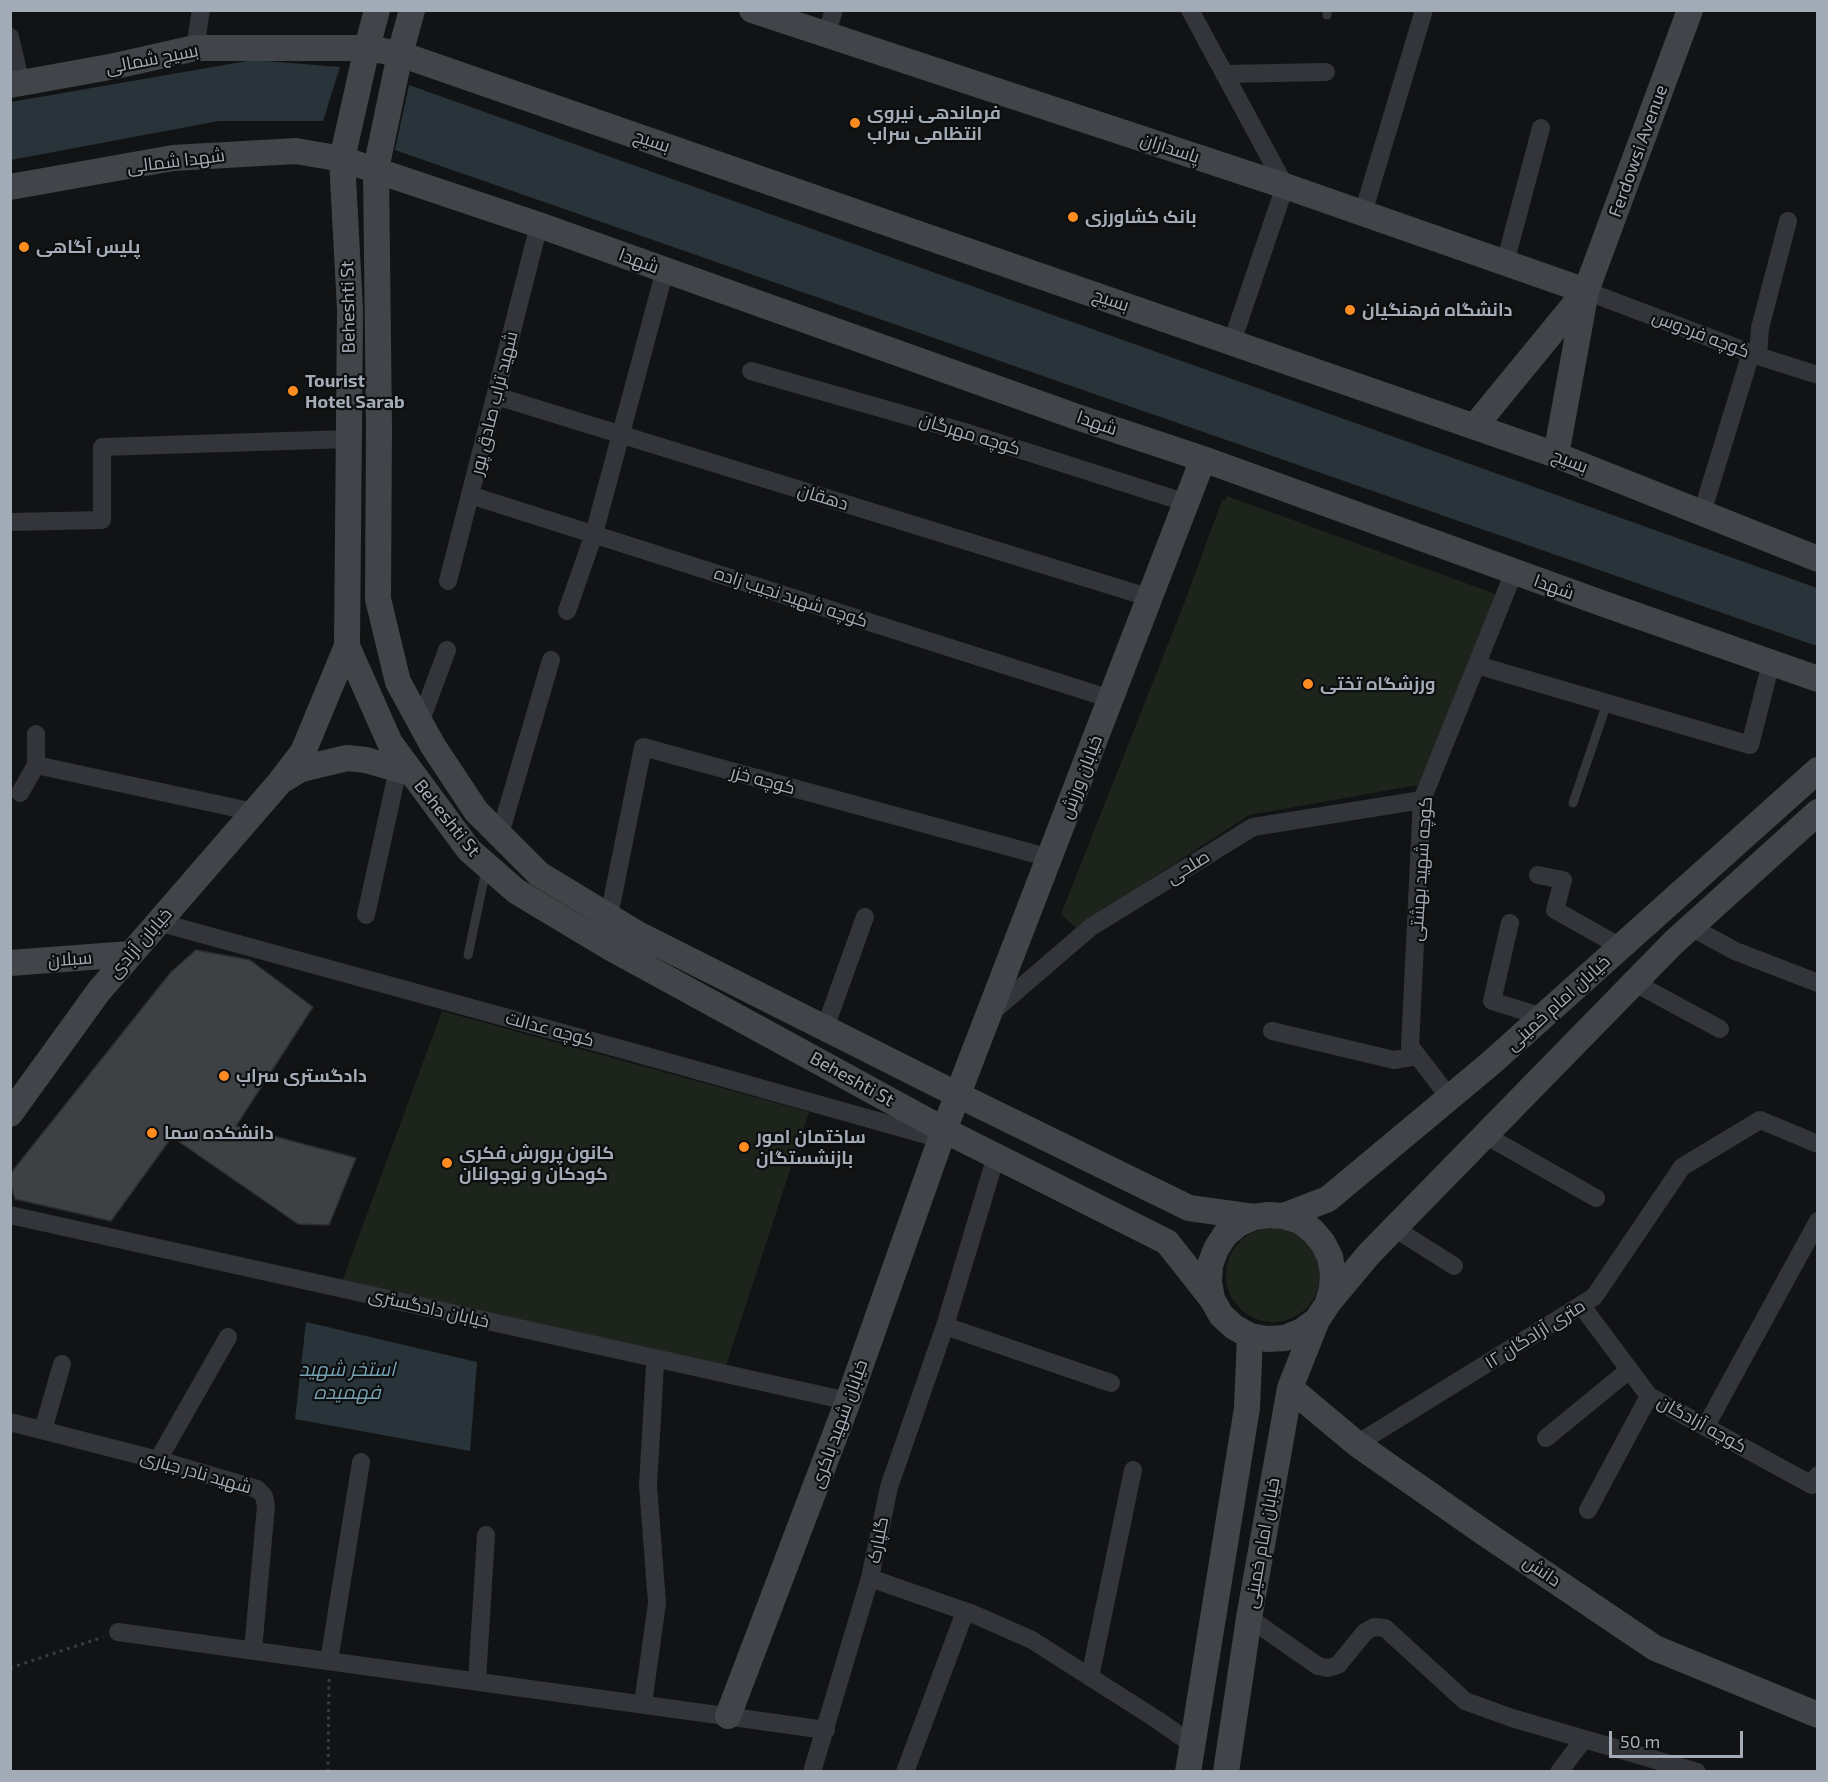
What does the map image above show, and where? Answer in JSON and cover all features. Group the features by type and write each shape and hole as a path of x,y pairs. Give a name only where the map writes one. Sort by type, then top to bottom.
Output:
{"street":[{"path":"195,48 201,10"},
{"name":"Beheshti St","path":"378,10 342,159 350,310 347,646 390,743 405,771 469,850 516,891 611,948 943,1134 996,1156 1167,1242 1212,1299"},
{"name":"Beheshti St","path":"412,10 400,54 376,168 378,599 398,682 433,746 476,811 538,874 638,934 1189,1208 1254,1217"},
{"name":"پاسداران","path":"752,10 1285,186 1586,291"},
{"path":"826,35 834,10"},
{"path":"1190,10 1285,186 1232,342"},
{"path":"1363,213 1424,10"},
{"name":"Ferdowsi Avenue","path":"1586,291 1690,10"},
{"path":"10,37 16,84"},
{"name":"بسیج شمالی","path":"16,84 115,66 195,48 367,48 400,54"},
{"name":"بسیج","path":"400,54 1475,426 1556,455 1818,559"},
{"path":"1224,74 1326,72"},
{"path":"1505,263 1541,128"},
{"name":"شهدا شمالی","path":"10,187 173,158 296,151 376,168"},
{"name":"شهدا","path":"376,168 1077,417 1203,459 1818,679"},
{"path":"1702,513 1755,354 1788,221"},
{"name":"شهید تراب صادق پور","path":"448,580 539,225"},
{"path":"567,611 594,534 665,270"},
{"path":"1475,426 1586,291"},
{"path":"1556,455 1586,291"},
{"name":"کوچه فردوس","path":"1586,291 1818,375"},
{"name":"کوچه مهرگان","path":"751,371 968,433 1187,503"},
{"name":"دهقان","path":"496,396 1151,598"},
{"path":"10,522 102,520 102,447 348,439"},
{"name":"خیابان ورزش","path":"958,1095 1203,459"},
{"name":"کوچه شهید نجیب زاده","path":"470,495 1111,699"},
{"name":"کوچه شهید بهشتی","path":"1449,1097 1410,1046 1422,800 1514,572"},
{"name":"خیابان آزادی","path":"10,1114 99,991 280,782 303,752 347,646"},
{"path":"420,723 447,650"},
{"path":"500,834 551,660"},
{"path":"1477,665 1750,745 1771,663"},
{"path":"20,793 36,765 36,734"},
{"name":"کوچه خزر","path":"609,916 643,747 1050,858"},
{"path":"280,782 300,769 347,758 366,760 405,771 366,915"},
{"path":"36,765 254,812"},
{"name":"خیابان امام خمینی","path":"1284,1216 1328,1199 1543,1017 1818,770"},
{"name":"صلحی","path":"990,1014 1091,927 1254,827 1422,800"},
{"name":"خیابان امام خمینی","path":"1226,1772 1249,1618 1290,1388 1322,1312 1368,1254 1635,983 1691,927 1818,812"},
{"path":"1538,875 1563,880 1554,910 1621,948"},
{"path":"825,1028 865,917"},
{"name":"کوچه عدالت","path":"158,922 621,1049 943,1134"},
{"path":"1510,923 1492,1001 1543,1017"},
{"path":"1691,927 1735,951 1818,983"},
{"name":"سبلان","path":"10,963 130,954"},
{"path":"1635,983 1720,1029"},
{"path":"1272,1031 1394,1060 1418,1056"},
{"name":"خیابان شهید باکری","path":"728,1716 848,1401 958,1095"},
{"name":"۱۲ متری آزادگان","path":"1357,1443 1594,1297 1682,1167 1760,1120 1818,1144"},
{"path":"1485,1135 1596,1198"},
{"name":"گلپارک","path":"996,1156 945,1326 889,1486 870,1578 965,1611 1032,1640 1192,1744"},
{"name":"خیابان دادگستری","path":"10,1215 848,1401"},
{"path":"1284,1216 1300,1221 1323,1243 1330,1257 1333,1273 1332,1289 1322,1312 1302,1331 1285,1338 1267,1340 1250,1336 1234,1327 1221,1315 1212,1299 1209,1282 1210,1265 1225,1235 1238,1224 1254,1217 1284,1216"},
{"path":"1706,1426 1818,1221"},
{"path":"1394,1227 1454,1266"},
{"name":"کوچه آزادگان","path":"1581,1305 1648,1396 1812,1485 1818,1475"},
{"path":"945,1326 1111,1383"},
{"name":"خیابان امام خمینی","path":"1188,1772 1247,1408 1250,1336"},
{"path":"158,1460 228,1337"},
{"path":"43,1431 62,1364"},
{"path":"643,1704 657,1603 648,1486 655,1365"},
{"path":"1546,1438 1629,1370"},
{"name":"دانش","path":"1290,1388 1357,1443 1486,1534 1655,1648 1818,1715"},
{"path":"1588,1510 1648,1396"},
{"name":"شهید نادر جباری","path":"10,1422 158,1460 257,1489 264,1496 266,1506 253,1650"},
{"path":"329,1661 361,1462"},
{"path":"1090,1677 1132,1470"},
{"path":"477,1681 486,1534"},
{"path":"812,1772 870,1578"},
{"path":"905,1772 965,1611"},
{"path":"1249,1618 1318,1666 1328,1668 1338,1665 1365,1632 1374,1627 1385,1628 1465,1701 1512,1718 1697,1772"},
{"path":"118,1632 826,1730"},
{"path":"1559,1772 1584,1739"}],"lane":[{"path":"1573,803 1607,704"},
{"path":"468,956 487,865"}],"path":[{"path":"10,1668 118,1632"},
{"path":"328,1772 329,1661"}],"shaded area":[{"name":"ورزشگاه تختی","path":"1227,496 1496,595 1432,772 1418,785 1249,815 1076,928 1061,914 1185,601 1222,500 1225,501"},
{"path":"442,1011 809,1112 721,1381 340,1287"},
{"path":"1273,1228 1291,1232 1306,1242 1316,1257 1320,1275 1316,1293 1306,1308 1291,1318 1273,1322 1255,1318 1240,1308 1230,1293 1226,1275 1230,1257 1240,1242 1255,1232"}],"water":[{"path":"253,60 340,67 323,121 219,121 11,160 11,102"},
{"path":"409,85 1817,588 1817,646 395,150"},
{"name":"استخر شهید فهمیده","path":"306,1322 477,1362 470,1451 295,1419"}],"building":[{"path":"196,950 250,960 313,1007 236,1126 356,1158 329,1225 298,1224 172,1137 111,1221 15,1199 10,1174 171,972"}],"place":[{"name":"فرماندهی نیروی انتظامی سراب","path":"855,123"},
{"name":"بانک کشاورزی","path":"1073,217"},
{"name":"پلیس آگاهی","path":"24,247"},
{"name":"دانشگاه فرهنگیان","path":"1350,310"},
{"name":"Tourist Hotel Sarab","path":"293,391"},
{"name":"ورزشگاه تختی","path":"1308,684"},
{"name":"دادگستری سراب","path":"224,1076"},
{"name":"دانشکده سما","path":"152,1133"},
{"name":"ساختمان امور بازنشستگان","path":"744,1147"},
{"name":"کانون پرورش فکری کودکان و نوجوانان","path":"447,1163"}]}
